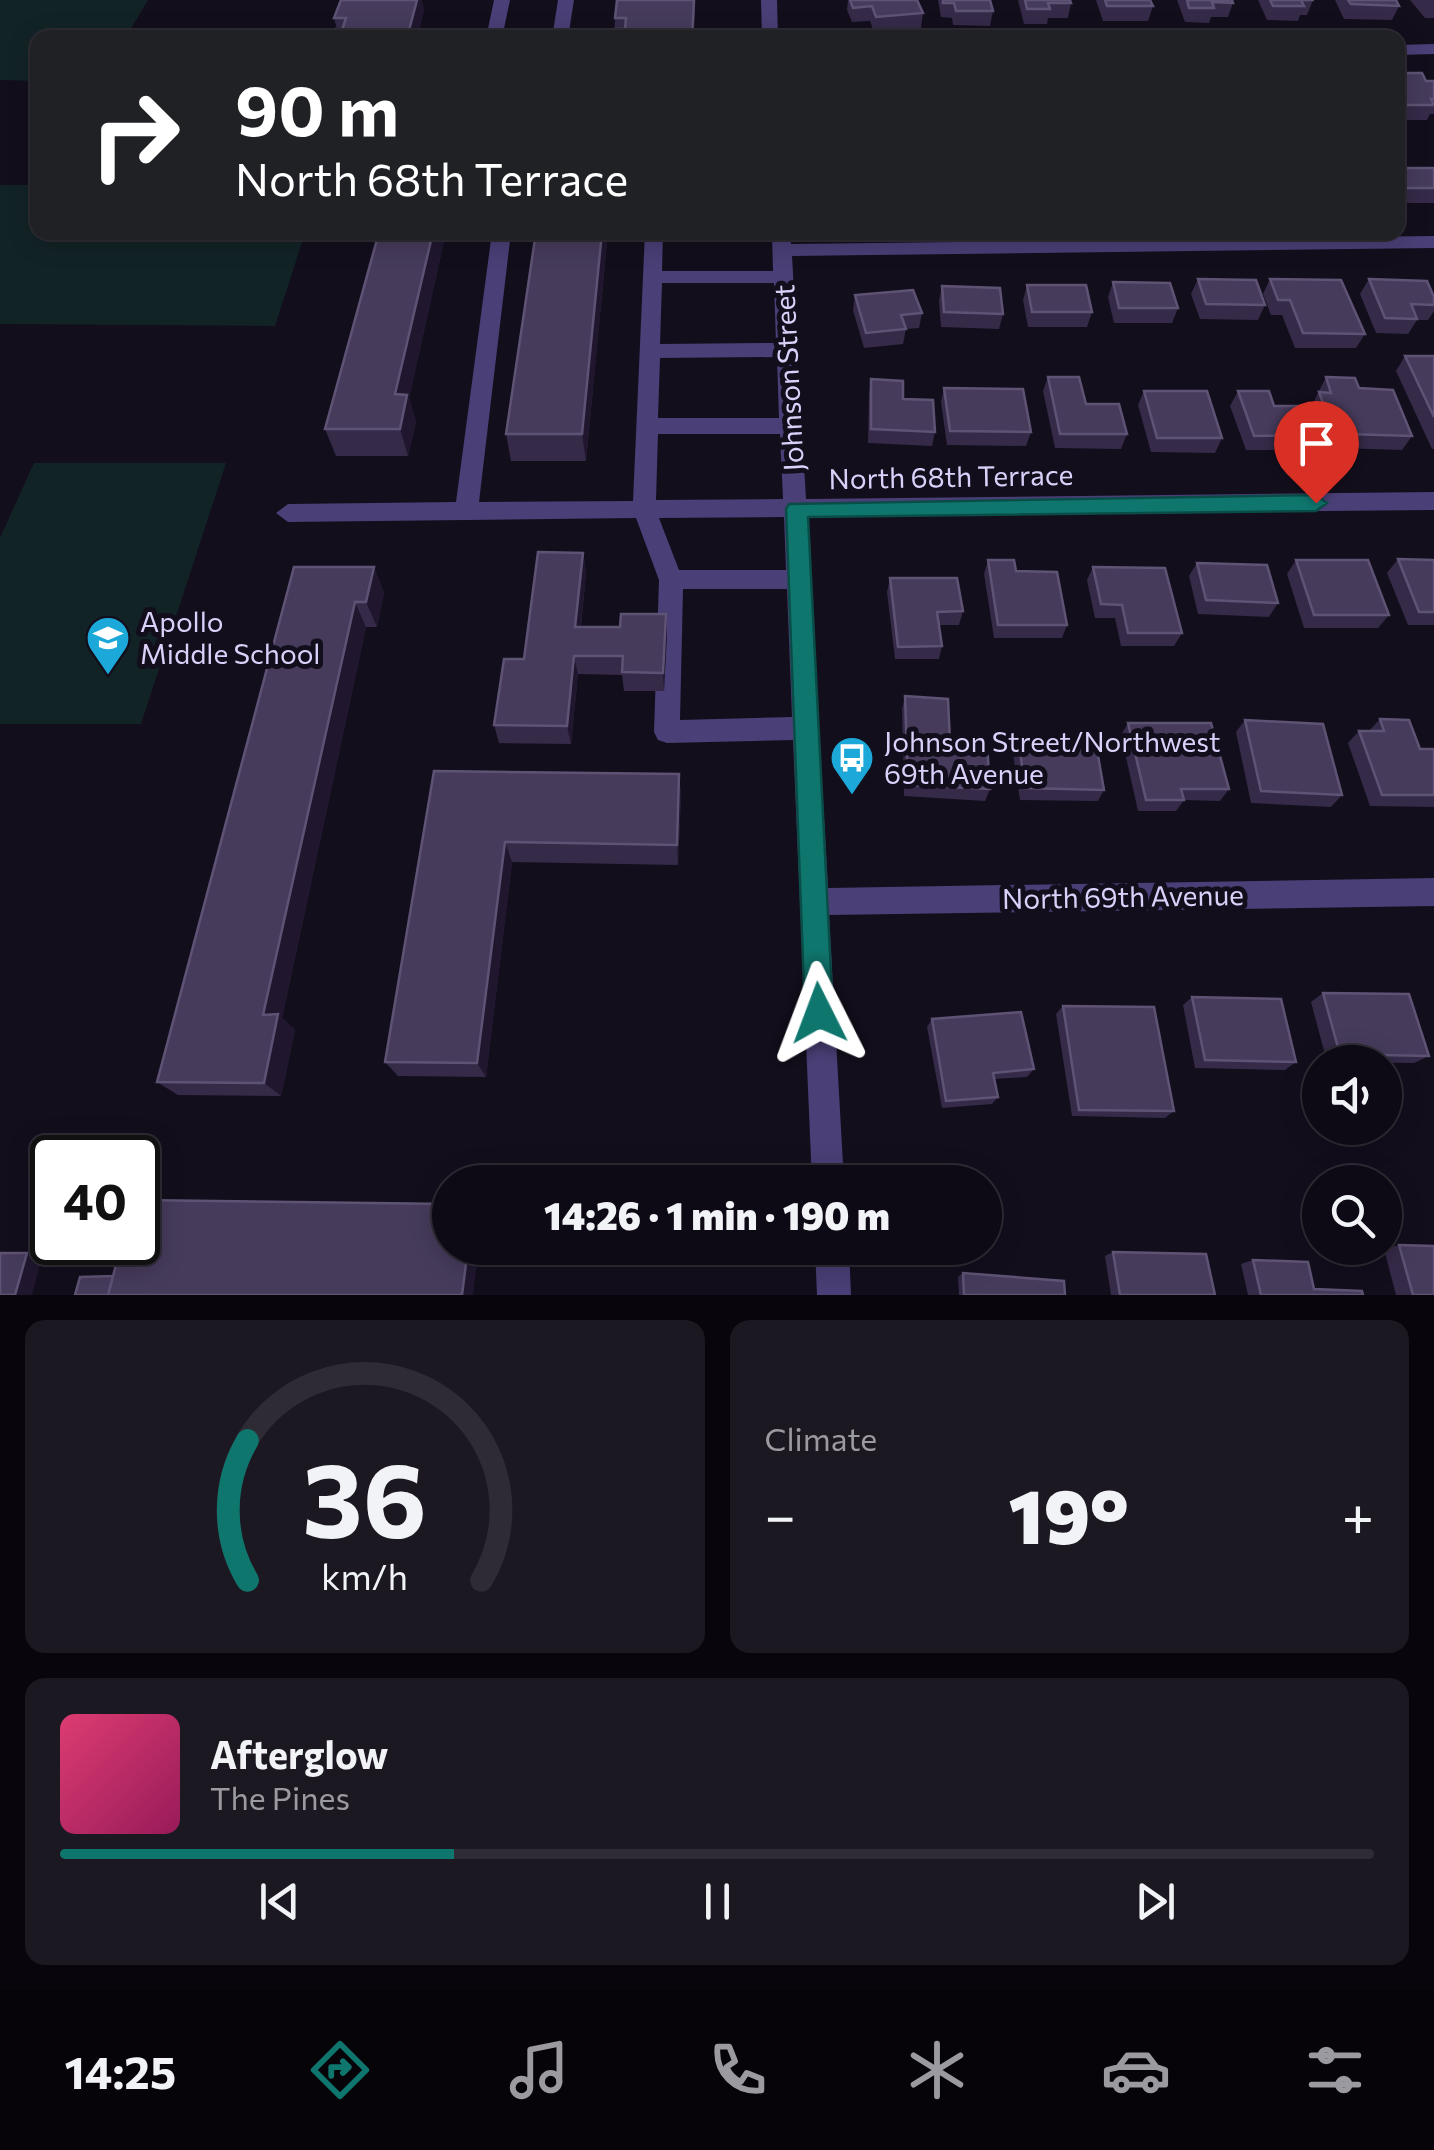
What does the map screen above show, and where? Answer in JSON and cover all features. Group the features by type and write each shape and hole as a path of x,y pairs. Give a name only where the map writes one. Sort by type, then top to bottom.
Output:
{"street":[{"path":"496,30 502,0"},
{"path":"561,30 566,0"},
{"path":"769,0 770,30"},
{"path":"1405,50 1434,49"},
{"path":"466,511 501,240"},
{"path":"654,240 644,510 672,580 668,732 805,728"},
{"path":"653,277 782,253 1434,242"},
{"name":"Johnson Street","path":"782,253 827,1165"},
{"path":"650,350 788,350"},
{"path":"647,426 792,426"},
{"name":"North 68th Terrace","path":"288,512 1434,501"},
{"path":"672,580 800,579"},
{"name":"North 69th Avenue","path":"812,902 1434,892"},
{"path":"833,1265 834,1295"}],"shaded area":[{"path":"0,0 148,0 130,30 30,30 30,81 0,80"},
{"path":"0,185 30,185 30,240 303,240 275,326 0,324"},
{"path":"34,463 226,463 141,724 0,724 0,538"}],"building":[{"path":"341,0 417,0 409,30 342,30 346,18 334,18"},
{"path":"617,0 694,0 692,30 615,30 625,29 626,18 615,18"},
{"path":"850,0 917,0 923,13 876,17 872,6 853,8"},
{"path":"943,0 990,0 993,11 956,11 954,3"},
{"path":"1025,0 1071,3 1048,3 1050,9 1027,9"},
{"path":"1105,0 1150,0 1153,6 1107,6"},
{"path":"1187,0 1233,3 1212,2 1214,8 1189,8"},
{"path":"1270,0 1301,0 1304,6 1273,6"},
{"path":"1348,0 1396,0 1399,6 1351,4"},
{"path":"1405,73 1422,73 1426,81 1434,81 1434,105 1407,105"},
{"path":"1405,168 1434,168 1434,188 1405,188"},
{"path":"377,240 431,240 395,394 407,395 400,429 325,429"},
{"path":"535,240 601,240 582,434 506,434"},
{"path":"1198,279 1256,280 1265,305 1206,304"},
{"path":"1270,279 1341,280 1365,334 1303,333 1290,300 1278,300"},
{"path":"1369,279 1427,281 1434,305 1411,304 1417,319 1385,318"},
{"path":"1113,282 1170,283 1178,308 1119,308"},
{"path":"1027,285 1086,285 1092,312 1032,312"},
{"path":"942,286 1000,288 1003,314 944,312"},
{"path":"913,290 922,313 901,315 906,329 866,333 855,295"},
{"path":"1405,356 1434,356 1434,417"},
{"path":"1048,377 1079,377 1086,404 1119,404 1127,434 1060,434"},
{"path":"1326,377 1355,378 1359,388 1393,390 1412,436 1347,434 1341,418 1328,418 1319,392 1331,393"},
{"path":"871,379 903,381 903,399 933,400 935,432 871,429"},
{"path":"944,388 1023,389 1031,432 950,431"},
{"path":"1144,391 1207,391 1222,438 1157,438"},
{"path":"1238,391 1269,391 1274,406 1304,406 1316,435 1254,436"},
{"path":"538,552 583,553 575,627 620,627 621,614 666,614 663,673 622,672 623,656 574,656 567,726 494,725 504,659 524,659"},
{"path":"1398,559 1434,560 1434,612 1419,612"},
{"path":"988,560 1014,560 1016,571 1057,572 1067,625 998,625"},
{"path":"1296,560 1368,560 1389,615 1314,615"},
{"path":"1197,563 1267,565 1278,603 1206,600"},
{"path":"294,567 374,567 366,602 355,602 263,1015 278,1014 264,1083 157,1082"},
{"path":"1093,567 1165,568 1182,633 1128,633 1122,605 1101,604"},
{"path":"890,578 957,578 963,611 937,612 942,646 898,647"},
{"path":"905,696 948,699 950,742 987,744 990,789 908,785"},
{"path":"1380,719 1409,720 1420,749 1434,749 1434,795 1382,795 1359,731 1384,731"},
{"path":"1245,720 1323,724 1342,795 1261,791"},
{"path":"1128,723 1211,723 1229,789 1181,789 1184,800 1146,800"},
{"path":"1019,743 1096,744 1104,790 1025,788"},
{"path":"434,771 679,774 677,845 505,842 477,1063 385,1062"},
{"path":"1323,993 1409,994 1429,1056 1402,1055 1402,1045 1337,1045"},
{"path":"1192,997 1281,999 1296,1062 1205,1060"},
{"path":"1063,1006 1154,1007 1174,1111 1079,1110"},
{"path":"1021,1012 1034,1069 993,1073 998,1097 946,1101 932,1019"},
{"path":"160,1200 432,1204 432,1265 466,1265 462,1295 108,1295 116,1265 160,1265"},
{"path":"1402,1245 1434,1246 1434,1295 1413,1295"},
{"path":"1113,1252 1206,1254 1215,1295 1120,1295"},
{"path":"0,1253 27,1253 15,1295 0,1295"},
{"path":"1253,1260 1302,1262 1309,1265 1314,1289 1362,1291 1363,1295 1261,1295"},
{"path":"963,1273 1064,1281 1065,1295 964,1295"},
{"path":"113,1276 108,1295 75,1295 80,1277"}],"place":[{"name":"Apollo Middle School","path":"108,676"},
{"name":"Johnson Street/Northwest 69th Avenue","path":"852,796"}],"route":[{"path":"819,1013 797,509 1316,503"}]}
